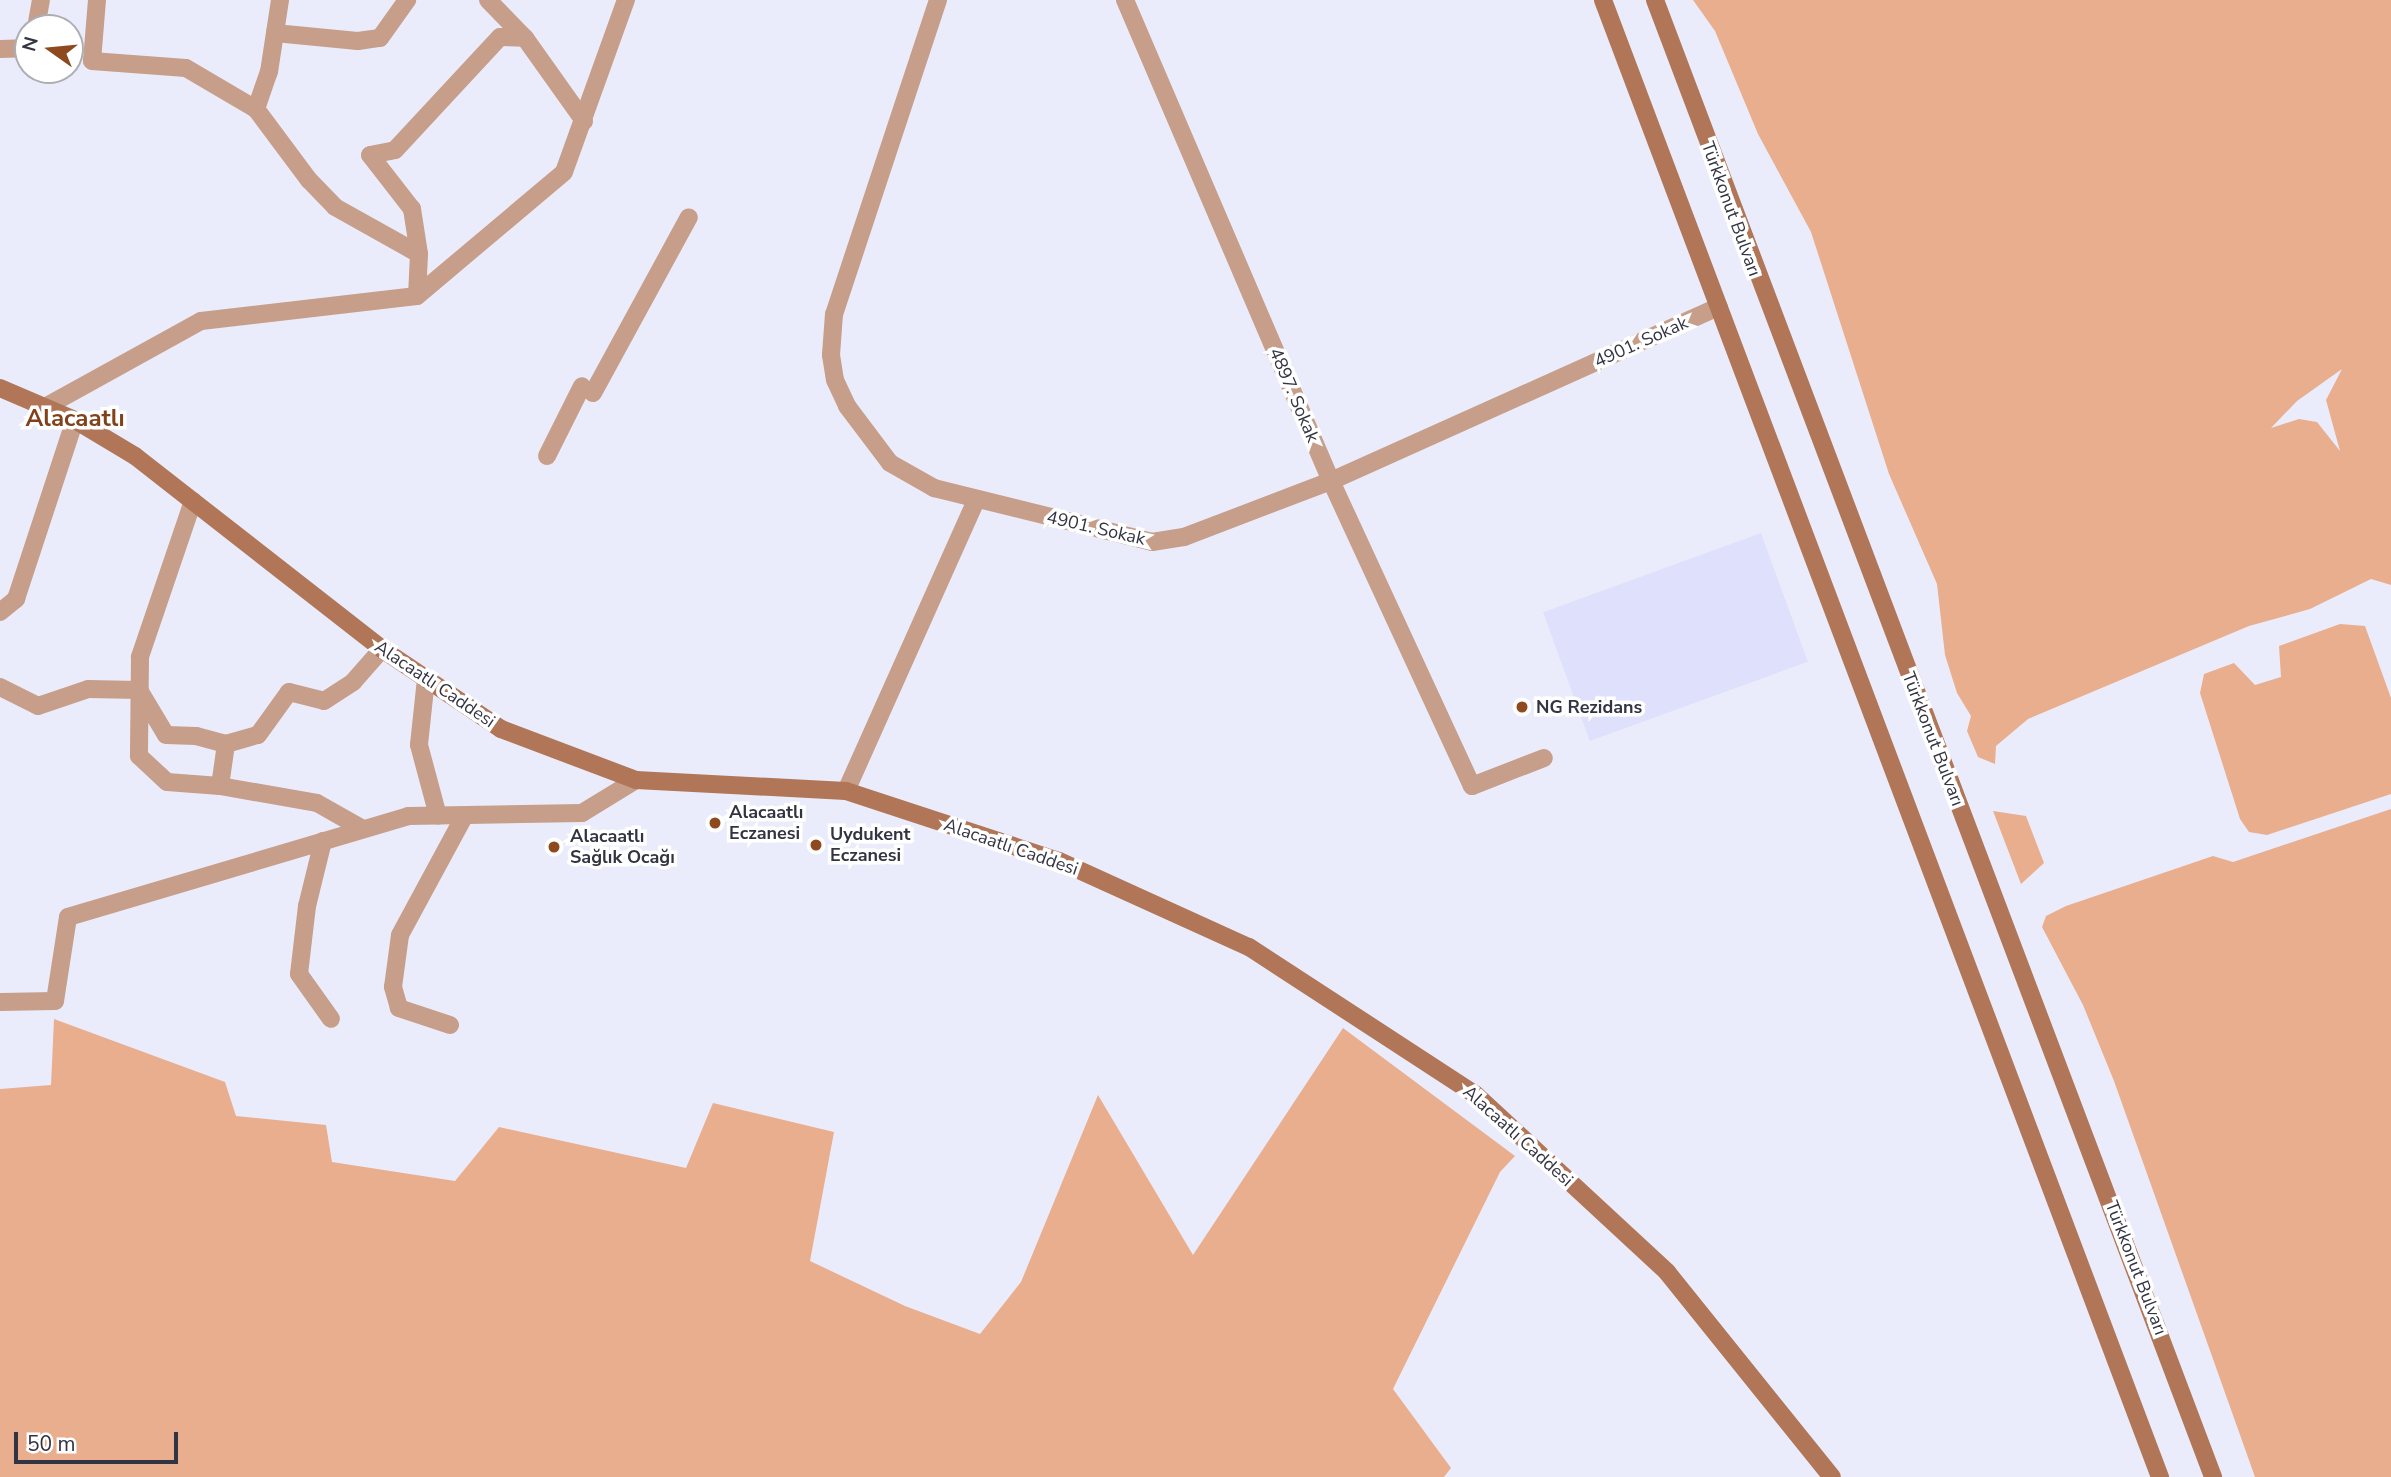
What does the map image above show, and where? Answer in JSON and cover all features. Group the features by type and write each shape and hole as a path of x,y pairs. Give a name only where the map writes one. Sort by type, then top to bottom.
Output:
{"street":[{"path":"97,0 92,61 186,68 256,109 309,180 335,207 419,254"},
{"path":"256,109 275,33 280,0"},
{"path":"275,33 358,41 380,38 407,0"},
{"path":"488,0 525,38 584,121"},
{"path":"47,406 201,321 417,296 564,172 626,0"},
{"name":"4901. Sokak","path":"938,0 834,314 832,367 847,406 890,463 934,488 1152,542 1184,537 1331,481 1719,307"},
{"name":"4897. Sokak","path":"1125,0 1331,481 1472,786 1544,758"},
{"path":"1603,0 2160,1477"},
{"name":"Türkkonut Bulvarı","path":"1655,0 2213,1477"},
{"path":"417,296 419,254 412,209 370,155 396,150 500,37 525,38"},
{"path":"547,456 689,217"},
{"name":"Alacaatlı Caddesi","path":"0,388 75,420 135,456 382,649 501,729 636,780 846,791 1059,861 1249,947 1476,1095 1667,1272 1832,1477"},
{"path":"0,612 16,599 75,420"},
{"path":"846,791 976,500"},
{"path":"193,501 140,657 139,756 150,770 167,782 220,786 317,803 363,830"},
{"path":"139,691 166,735 196,736 226,744 258,735 289,692 324,701 353,682 382,649"},
{"path":"426,679 419,745 438,816"},
{"path":"0,687 38,706 88,689 139,691"},
{"path":"220,786 226,744"},
{"path":"0,1002 55,1001 68,917 408,816 582,813 636,780"},
{"path":"450,1025 399,1008 393,986 400,935 465,815"},
{"path":"323,841 307,906 299,974 331,1018"}],"shaded area":[{"path":"1693,0 2391,0 2391,585 2371,579 2310,609 2249,626 2028,719 1996,746 1995,764 1978,757 1967,731 1971,716 1957,693 1945,655 1937,584 1889,474 1811,232 1758,134 1715,31","holes":["2342,369 2326,400 2340,451 2317,422 2299,419 2271,428 2297,401"]},
{"path":"1761,533 1808,662 1590,741 1543,612"},
{"path":"2340,624 2365,626 2391,698 2391,794 2267,835 2249,832 2240,819 2200,693 2204,674 2234,663 2255,685 2281,677 2279,646"},
{"path":"2391,809 2391,1477 2255,1477 2114,1081 2083,1005 2042,927 2046,916 2066,906 2213,856 2233,862"},
{"path":"1993,811 2026,816 2044,863 2021,884"},
{"path":"54,1019 225,1082 236,1116 326,1125 332,1162 455,1181 499,1127 686,1168 713,1103 834,1132 810,1261 905,1306 980,1334 1021,1282 1098,1095 1193,1255 1343,1028 1515,1156 1500,1172 1393,1389 1451,1468 1444,1477 0,1477 0,1089 51,1085"}],"place":[{"name":"NG Rezidans","path":"1522,707"},
{"name":"Alacaatlı Eczanesi","path":"715,823"},
{"name":"Uydukent Eczanesi","path":"816,845"},
{"name":"Alacaatlı Sağlık Ocağı","path":"554,847"}],"district":[{"name":"Alacaatlı","path":"75,419"}]}
